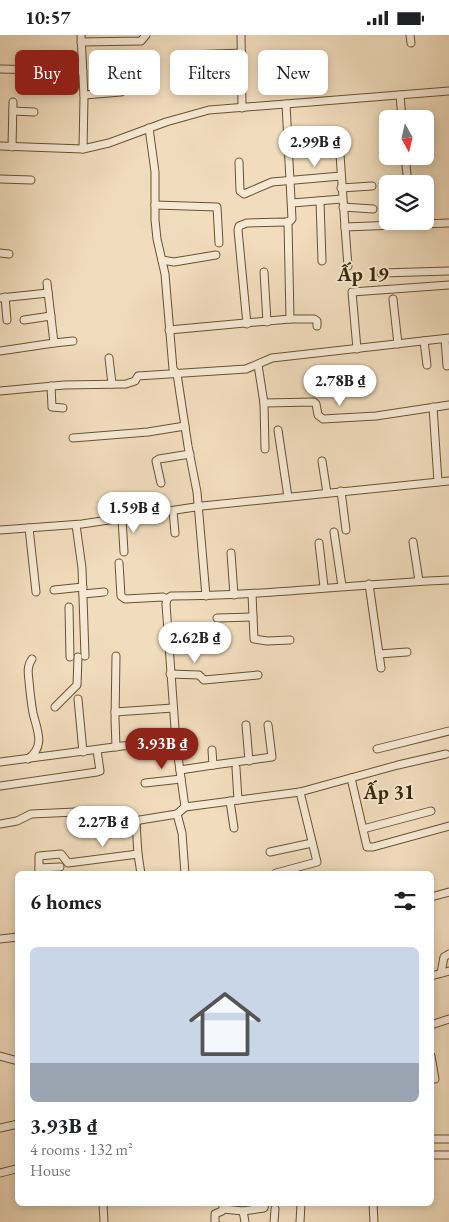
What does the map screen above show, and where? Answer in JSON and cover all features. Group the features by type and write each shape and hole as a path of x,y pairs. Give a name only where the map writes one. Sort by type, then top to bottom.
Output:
{"street":[{"path":"83,149 84,95 81,38 136,38 141,41 146,35"},
{"path":"241,35 242,50"},
{"path":"0,69 83,71"},
{"path":"0,147 83,149 109,143 148,127 209,110 449,91"},
{"path":"84,95 89,95"},
{"path":"242,95 242,108"},
{"path":"400,95 401,110"},
{"path":"12,147 13,102"},
{"path":"247,324 239,226 247,223 288,222 292,219 286,104"},
{"path":"13,111 34,112"},
{"path":"148,127 155,172 157,239 162,260 173,369 177,374 197,491 206,596"},
{"path":"339,140 342,203 348,265"},
{"path":"239,162 241,193 247,193 272,182 341,176"},
{"path":"0,179 31,180"},
{"path":"341,189 372,186"},
{"path":"292,203 320,201 373,209"},
{"path":"320,201 322,261"},
{"path":"155,205 217,207 219,243"},
{"path":"288,222 290,319"},
{"path":"434,223 449,223"},
{"path":"345,227 379,225"},
{"path":"0,253 9,254"},
{"path":"162,260 174,262 216,255"},
{"path":"381,273 449,271"},
{"path":"264,272 267,323"},
{"path":"47,283 54,343"},
{"path":"357,349 352,292 449,285"},
{"path":"7,320 2,297 48,293"},
{"path":"393,299 398,344"},
{"path":"24,320 50,316"},
{"path":"170,330 267,323 290,319 314,319 317,321 317,326"},
{"path":"0,391 51,386 126,384 135,381 138,377 246,369 272,358 447,338 447,366"},
{"path":"0,351 73,341"},
{"path":"424,341 427,365"},
{"path":"109,358 112,384"},
{"path":"258,365 264,403 265,449"},
{"path":"51,386 52,407 63,407"},
{"path":"264,403 314,402 318,415 323,419 376,416 449,405"},
{"path":"433,407 438,482"},
{"path":"73,438 148,432 185,426"},
{"path":"278,430 288,497"},
{"path":"161,483 156,461 158,459 190,454"},
{"path":"322,461 327,493"},
{"path":"0,530 76,525 198,507 449,481"},
{"path":"341,491 346,530"},
{"path":"173,511 175,533"},
{"path":"122,518 124,552"},
{"path":"55,707 77,685 83,591 76,525"},
{"path":"29,528 36,592"},
{"path":"334,532 342,586"},
{"path":"413,542 419,581"},
{"path":"319,543 324,587"},
{"path":"231,553 234,595"},
{"path":"119,563 121,596 125,599 163,597 167,599"},
{"path":"185,807 176,741 170,674 167,599 171,596 252,594 324,587 449,580"},
{"path":"369,584 381,668"},
{"path":"54,590 104,593"},
{"path":"252,594 254,639 290,640"},
{"path":"69,607 78,657"},
{"path":"218,618 253,617"},
{"path":"379,654 407,651"},
{"path":"116,656 116,747"},
{"path":"28,759 37,750 39,739 28,672 28,664 32,659"},
{"path":"170,674 199,675 204,680 258,675"},
{"path":"78,699 83,752"},
{"path":"115,713 173,708"},
{"path":"246,725 249,761"},
{"path":"180,770 272,757 268,725"},
{"path":"377,749 449,731"},
{"path":"0,762 176,741"},
{"path":"0,786 100,771 97,750"},
{"path":"212,751 213,765"},
{"path":"141,871 136,823 140,820 178,814 185,807 300,792 446,754"},
{"path":"236,768 238,800"},
{"path":"351,778 367,847 449,826"},
{"path":"145,783 181,779"},
{"path":"284,871 317,863 300,792"},
{"path":"230,801 234,828"},
{"path":"0,823 17,821 31,814 76,811"},
{"path":"363,829 431,811"},
{"path":"178,814 182,833 185,871"},
{"path":"270,852 312,843"},
{"path":"60,867 39,871 39,857 61,854 68,863 138,854"},
{"path":"434,896 449,892"},
{"path":"0,939 15,937"},
{"path":"441,973 444,957 449,954"},
{"path":"434,974 449,971"},
{"path":"434,1024 449,1019"},
{"path":"0,1056 15,1060"},
{"path":"434,1073 435,1079"},
{"path":"0,1128 15,1126"},
{"path":"434,1139 449,1139"},
{"path":"434,1155 449,1155"},
{"path":"0,1173 15,1169"},
{"path":"103,1206 104,1222"},
{"path":"215,1222 215,1214 224,1206 243,1211 264,1208 264,1206"},
{"path":"300,1222 301,1206"},
{"path":"373,1206 374,1222"},
{"path":"274,1222 275,1209"},
{"path":"243,1211 245,1222"}],"district":[{"name":"Ấp 19","path":"363,274"},
{"name":"Ấp 31","path":"389,792"}]}
